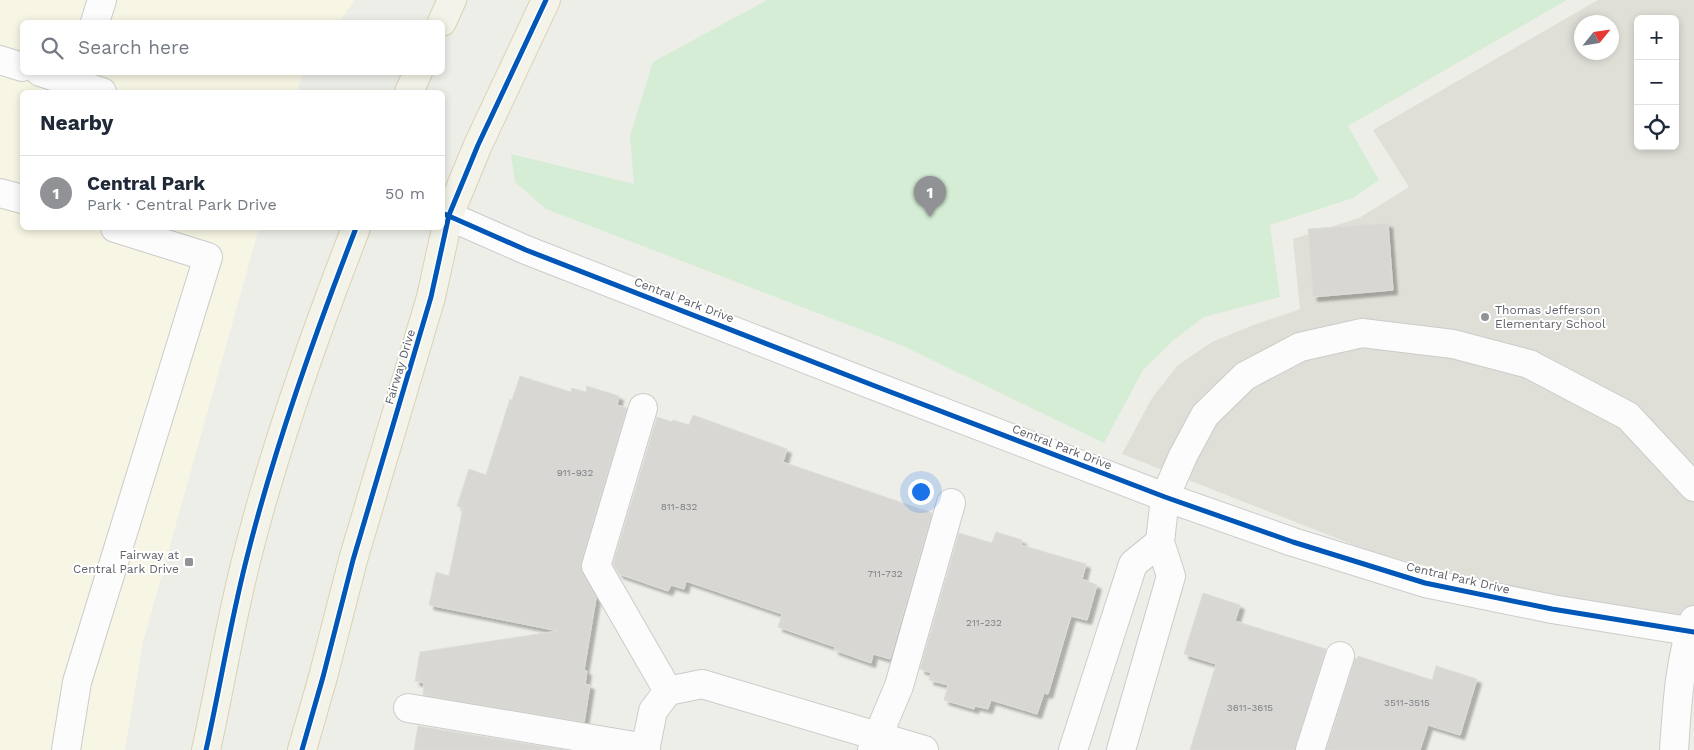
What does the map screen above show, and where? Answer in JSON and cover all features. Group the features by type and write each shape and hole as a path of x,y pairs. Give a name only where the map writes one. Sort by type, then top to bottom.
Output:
{"main road":[{"path":"443,20 452,0"},
{"name":"Fairway Drive","path":"446,214 546,0"},
{"path":"410,90 417,75"},
{"path":"206,750 246,561 282,437 326,305 355,230"},
{"name":"Fairway Drive","path":"302,750 353,560 431,297 443,230"}],"street":[{"path":"96,20 102,0"},
{"path":"0,60 20,66"},
{"path":"50,75 96,90"},
{"path":"0,193 20,198"},
{"name":"Central Park Drive","path":"446,214 526,250 1165,497 1293,542 1425,583 1552,609 1693,628"},
{"path":"66,750 77,682 208,257 121,230"},
{"path":"1121,750 1171,576 1160,542 1165,497 1183,456 1205,415 1244,376 1300,347 1362,333 1453,344 1530,364 1628,416 1694,487"},
{"path":"643,408 596,566 668,691"},
{"path":"875,743 899,686 951,504"},
{"path":"1072,750 1133,564 1160,542"},
{"path":"1674,750 1680,683 1693,628"},
{"path":"1310,750 1340,656"},
{"path":"408,708 646,749 653,711 668,691 702,684 875,743 924,750"}],"shaded area":[{"path":"0,0 355,0 340,20 20,20 20,75 302,75 298,90 20,90 20,230 258,230 143,642 125,750 0,750"},
{"name":"Thomas Jefferson Elementary School","path":"1598,0 1694,0 1694,618 1633,611 1544,597 1369,551 1122,454 1152,398 1178,365 1212,342 1300,309 1293,239 1359,218 1409,187 1373,130"}],"green space":[{"path":"767,0 1567,0 1348,126 1379,180 1353,198 1270,225 1280,297 1204,317 1175,339 1143,370 1104,443 901,345 546,209 515,182 511,154 634,184 630,136 653,62"}],"building":[{"path":"1388,223 1393,290 1313,297 1308,229"},
{"path":"520,376 571,392 572,388 586,392 587,386 619,396 617,405 627,408 581,562 582,573 596,598 584,670 587,671 585,684 590,685 584,722 423,695 424,683 415,681 420,652 558,631 429,605 436,572 449,576 463,508 457,506 469,469 486,475 510,399 512,400"},
{"path":"693,415 787,449 783,462 932,513 890,659 873,654 871,663 834,650 835,647 778,627 782,614 686,581 684,589 671,585 668,591 619,574 613,564 657,417 689,425"},
{"path":"996,532 1022,540 1021,545 1086,564 1082,579 1097,585 1087,620 1071,616 1048,694 1044,693 1037,714 991,700 988,709 975,706 974,709 944,700 948,685 929,680 931,673 920,669 959,533 992,543"},
{"path":"1203,593 1240,605 1235,621 1326,649 1295,750 1190,750 1216,664 1184,654"},
{"path":"1358,656 1432,680 1436,666 1477,679 1460,735 1428,725 1420,750 1326,750 1355,658 1357,659"},
{"path":"418,726 564,750 414,750"}],"cycle path":[{"path":"302,750 353,560 431,297 449,215 478,145 546,0"},
{"path":"445,214 526,250 875,386 1165,497 1293,542 1425,583 1552,609 1694,632"},
{"path":"206,750 240,585 269,476 310,351 355,230"}],"place":[{"name":"Central Park","path":"930,217"},
{"name":"Thomas Jefferson Elementary School","path":"1485,317"},
{"name":"Fairway at Central Park Drive","path":"189,562"}]}
